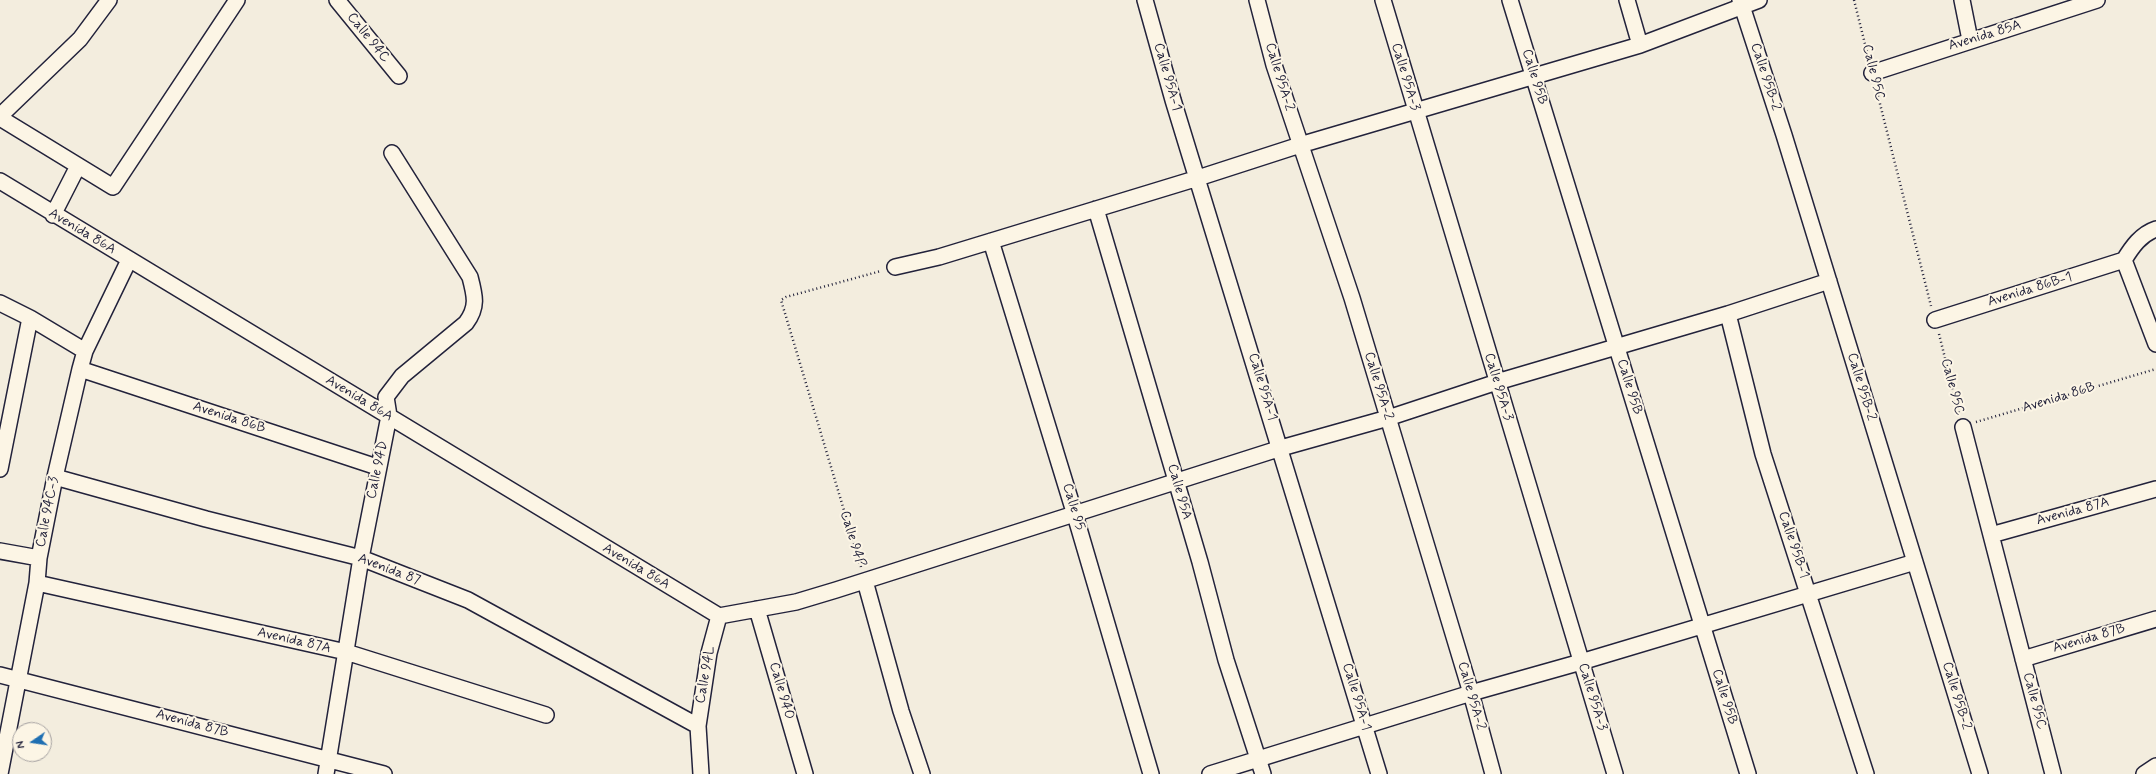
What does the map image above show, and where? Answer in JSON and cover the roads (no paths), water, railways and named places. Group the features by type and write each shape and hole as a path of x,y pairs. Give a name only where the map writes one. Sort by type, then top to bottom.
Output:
{"street":[{"path":"109,0 80,39 0,117 113,188 237,0"},
{"name":"Calle 94C","path":"337,0 399,76"},
{"name":"Calle 95A-1","path":"1145,0 1173,100 1281,448 1379,774"},
{"name":"Calle 95A-2","path":"1257,0 1274,65 1352,298 1471,693 1493,774"},
{"name":"Calle 95A-3","path":"1382,0 1615,774"},
{"name":"Calle 95B","path":"1510,0 1748,774"},
{"path":"1627,0 1640,45"},
{"path":"895,267 939,257 1198,178 1300,145 1640,45 1741,4 1759,0"},
{"path":"1962,0 1970,40"},
{"name":"Avenida 85A","path":"1872,73 2097,0"},
{"name":"Calle 95B-2","path":"1741,4 1829,281 1980,774"},
{"name":"Calle 94D","path":"327,767 360,558 377,467 389,416 386,397 402,376 466,322 473,314 476,301 470,277 392,152"},
{"path":"53,214 78,166"},
{"name":"Avenida 86A","path":"0,182 719,616"},
{"name":"Calle 95A","path":"1096,209 1176,482 1226,660 1261,767"},
{"path":"2156,229 2146,232 2124,260 2156,344"},
{"name":"Calle 95","path":"991,241 1076,515 1151,774"},
{"name":"Calle 94C-3","path":"0,774 17,678 37,584 39,558 55,477 80,369 86,351 129,260"},
{"name":"Avenida 86B-1","path":"1935,320 2124,260"},
{"path":"719,616 796,602 1076,515 1281,448 1388,418 1497,382 1617,348 1829,281"},
{"path":"0,303 30,318 86,351"},
{"name":"Calle 95B-1","path":"1728,314 1763,454 1866,774"},
{"path":"0,469 30,318"},
{"name":"Avenida 86B","path":"80,369 377,467"},
{"name":"Calle 95C","path":"1963,427 2053,774"},
{"name":"Avenida 87","path":"55,477 206,519 360,558 468,600 698,726"},
{"name":"Avenida 87A","path":"1991,535 2156,489"},
{"path":"0,551 39,558"},
{"path":"1210,774 1261,767 1364,726 1471,693 1581,662 1702,624 1915,562"},
{"name":"Calle 94P","path":"865,581 901,710 922,774"},
{"name":"Avenida 87A","path":"37,584 346,652 546,715"},
{"name":"Calle 94O","path":"757,609 805,774"},
{"name":"Calle 94L","path":"701,774 698,726 709,653 719,616"},
{"name":"Avenida 87B","path":"2023,659 2156,619"},
{"name":"Avenida 87B","path":"0,675 17,678 327,767 384,774"},
{"path":"2144,774 2156,766"}]}
